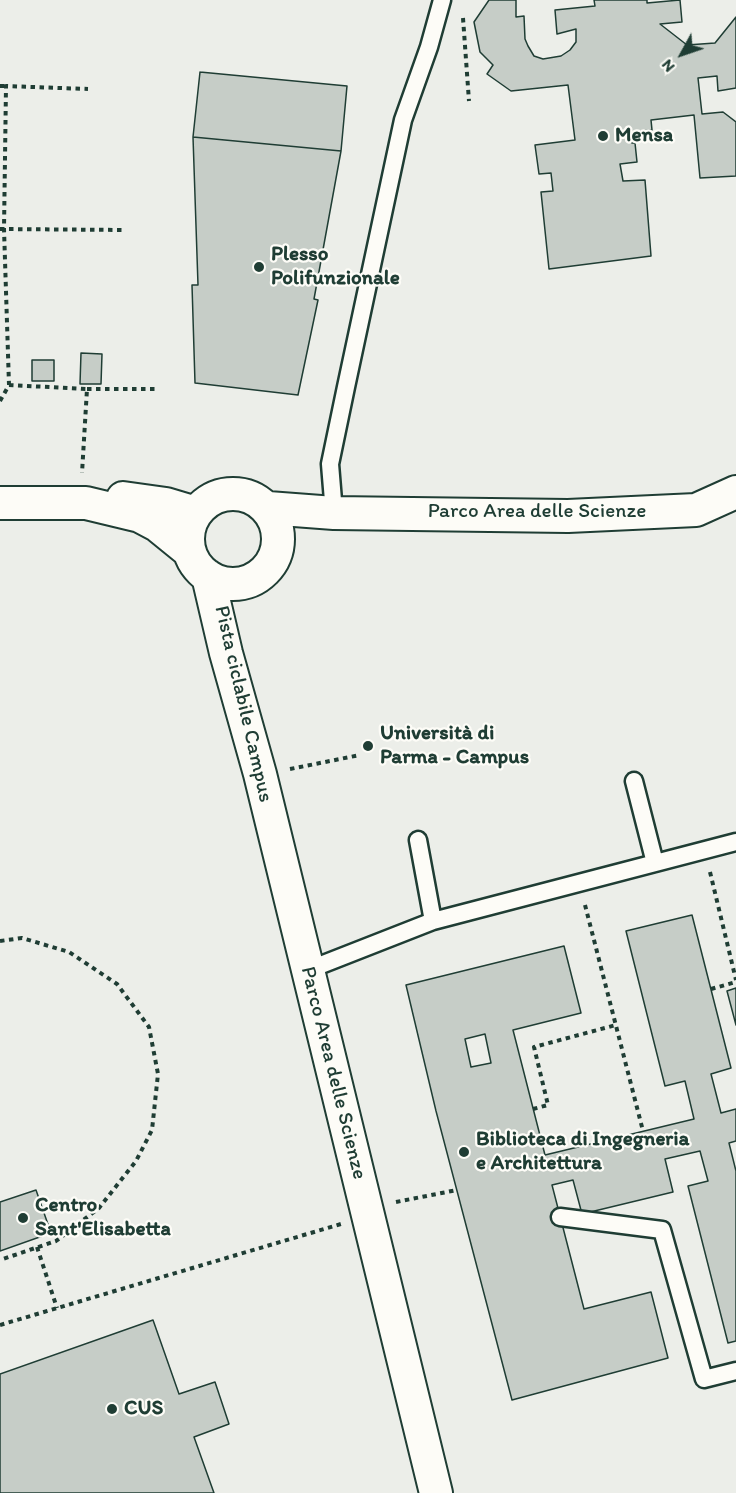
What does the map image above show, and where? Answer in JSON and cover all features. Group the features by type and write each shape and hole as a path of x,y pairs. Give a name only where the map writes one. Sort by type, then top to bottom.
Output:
{"street":[{"name":"Parco Area delle Scienze","path":"268,508 334,513 568,516 696,510 736,492"},
{"path":"83,503 140,516 157,525 189,551 198,566 208,576 221,582 236,584 250,581 268,568 277,549 278,533 268,508 257,500 244,495 218,496 196,513 190,525 189,551"},
{"path":"0,503 83,503 126,498 166,504 196,513"},
{"path":"277,549 334,513"},
{"name":"Parco Area delle Scienze","path":"208,576 308,970 358,1215 436,1493"},
{"path":"226,653 250,581"}],"lane":[{"path":"334,513 330,464 403,120 429,47 442,0"},
{"path":"634,781 655,863"},
{"path":"418,840 433,921"},
{"path":"308,970 433,921 736,842"},
{"path":"560,1217 662,1230 704,1379 736,1371"}],"path":[{"path":"455,14 463,18 469,100"},
{"path":"0,86 88,89"},
{"path":"0,401 9,385 2,229 6,86"},
{"path":"2,229 125,230"},
{"path":"0,322 6,322"},
{"path":"9,385 87,389 156,389"},
{"path":"83,503 87,389"},
{"path":"260,774 360,755"},
{"path":"704,850 736,981 711,989"},
{"path":"580,884 643,1131"},
{"path":"0,941 21,938 69,952 117,984 149,1027 158,1074 152,1130 136,1161 99,1208 56,1241 0,1260"},
{"path":"533,1109 548,1106 534,1047 616,1025"},
{"path":"0,1325 358,1215 457,1190"},
{"path":"37,1248 57,1308"}],"shaded area":[{"name":"Università di Parma - Campus","path":"0,0 736,0 736,1493 0,1493"}],"building":[{"name":"Mensa","path":"489,0 516,0 516,17 524,16 525,39 528,46 534,56 543,59 561,56 576,42 576,29 557,34 555,10 595,6 594,0 647,0 647,3 680,0 682,22 660,24 687,45 715,43 736,17 736,88 718,91 717,76 698,78 702,114 723,112 736,122 736,176 700,178 694,115 651,120 652,130 630,132 632,143 635,143 637,162 620,164 623,181 645,180 651,256 549,269 541,192 553,191 551,173 539,174 535,145 575,140 568,85 511,91 487,74 493,65 480,52 474,22"},
{"path":"200,72 347,86 341,151 193,137"},
{"name":"Plesso Polifunzionale","path":"193,137 341,151 314,299 318,300 298,395 195,383 192,285 198,285"},
{"path":"81,353 102,354 101,384 80,384"},
{"path":"32,360 54,360 54,381 32,381"},
{"path":"692,915 731,1068 711,1074 721,1113 736,1109 736,1141 729,1143 736,1171 736,1341 728,1343 688,1186 708,1181 700,1151 665,1159 673,1192 582,1214 573,1180 552,1185 584,1309 651,1292 668,1358 512,1400 436,1111 406,985 564,946 581,1013 513,1030 545,1155 694,1119 685,1081 665,1086 626,931"},
{"path":"736,988 736,1025 727,991"},
{"path":"485,1034 491,1063 471,1067 465,1039"},
{"name":"Centro Sant'Elisabetta","path":"36,1190 51,1233 0,1251 0,1202"},
{"name":"CUS","path":"153,1320 179,1394 215,1382 229,1424 194,1437 214,1493 0,1493 0,1374"}],"place":[{"name":"Mensa","path":"603,136"},
{"name":"Plesso Polifunzionale","path":"259,267"},
{"name":"Università di Parma - Campus","path":"368,746"},
{"name":"Biblioteca di Ingegneria e Architettura","path":"464,1152"},
{"name":"Centro Sant'Elisabetta","path":"23,1218"},
{"name":"CUS","path":"112,1409"}]}
